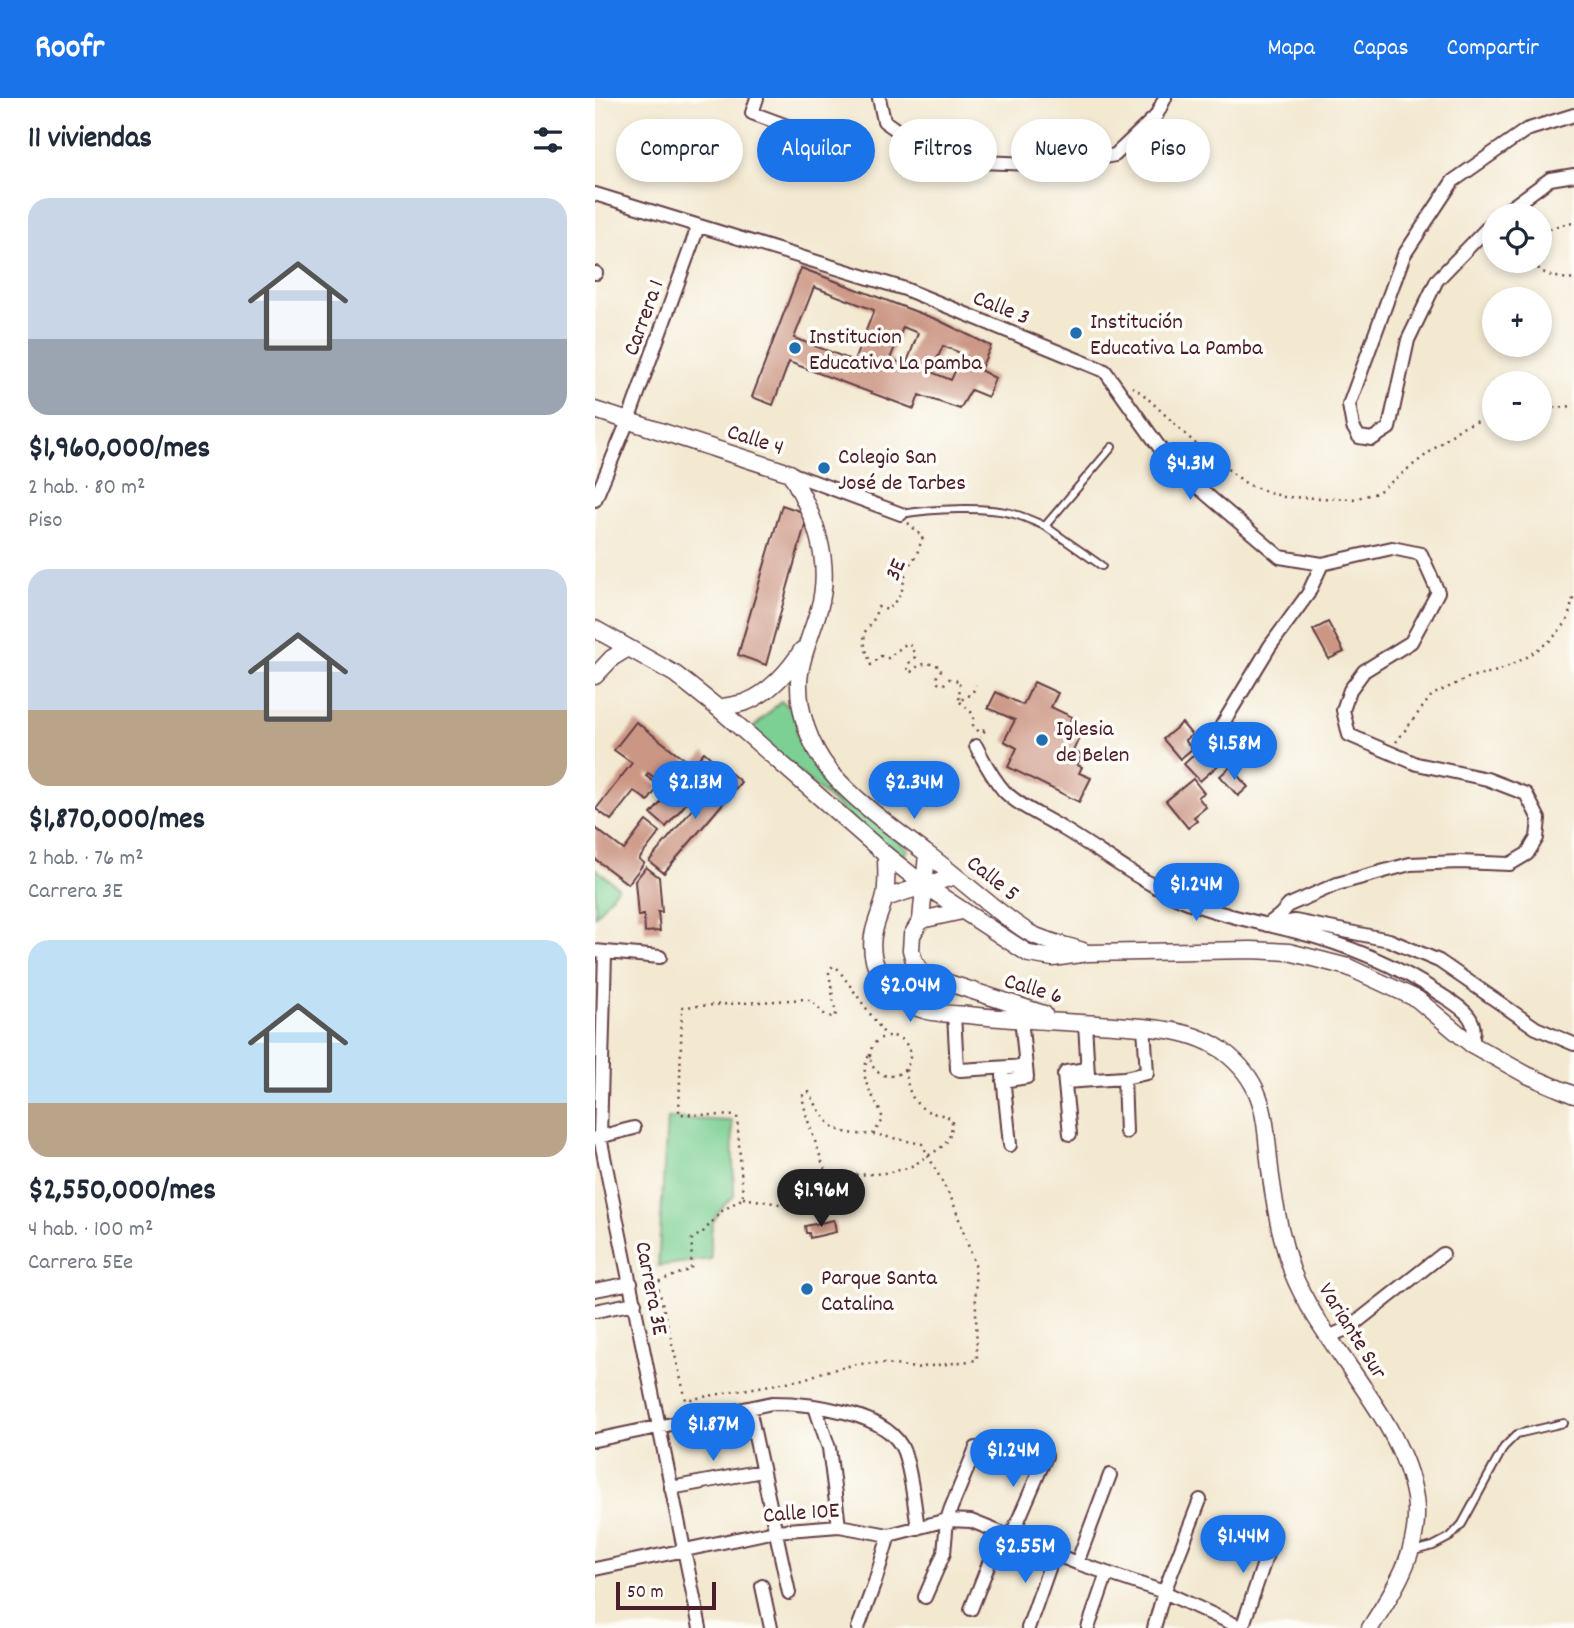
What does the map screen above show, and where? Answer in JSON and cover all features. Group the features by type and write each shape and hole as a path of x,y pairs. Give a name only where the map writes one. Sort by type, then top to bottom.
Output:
{"main road":[{"name":"Calle 4","path":"595,410 790,473"},
{"path":"718,708 746,702 771,686 792,665 808,640 820,607 824,572 820,537 809,504 790,473"},
{"path":"595,629 675,674 718,708 886,855 924,885 1029,954 1053,958 1087,953 1252,950 1289,952 1348,967 1417,999 1471,1044 1527,1075 1574,1095"},
{"name":"Calle 5","path":"808,640 799,681 801,709 813,744 829,770 842,784 927,854 1029,933 1087,953"},
{"path":"595,676 612,658 628,648"},
{"name":"Calle 6","path":"927,854 921,920 912,935 911,950 914,961 924,975 1077,1023"},
{"name":"Calle 6","path":"886,855 885,898 873,928 871,943 874,960 880,974 896,995 919,1009 954,1014 1144,1027 1198,1037 1225,1052"},
{"path":"885,898 955,876"},
{"path":"921,920 962,911"},
{"name":"Variante Sur","path":"1225,1052 1247,1073 1262,1102 1271,1177 1292,1269 1307,1303 1352,1368 1391,1435 1409,1473 1415,1499 1416,1530 1412,1551 1399,1581 1370,1628"}],"street":[{"path":"757,98 752,113 768,119"},
{"path":"879,98 884,121 901,133 958,154 980,162 1061,165 1115,155 1156,116 1165,98"},
{"path":"1482,233 1437,280 1408,340 1389,428 1372,439 1359,437 1353,427 1349,405 1404,256 1453,181 1526,130 1574,115"},
{"path":"1517,203 1550,179 1574,175"},
{"name":"Calle 3","path":"595,194 905,289 1105,371 1172,465 1280,557 1322,564"},
{"name":"Carrera 1","path":"595,500 628,421 698,227"},
{"name":"Calle 4","path":"790,473 901,514"},
{"path":"1222,725 1270,646 1308,594 1322,564 1392,548 1421,554 1438,592 1411,642 1364,671 1350,690 1343,710 1349,735 1417,764 1487,779 1526,794 1539,819 1537,838 1527,854 1510,864 1410,864 1337,884 1308,896 1289,905 1267,925"},
{"path":"976,746 987,769 1005,792 1023,806 1062,827 1161,890 1191,904 1348,948 1382,961 1423,982 1460,1007 1472,1019 1475,1029 1471,1044"},
{"path":"1267,925 1295,922 1389,940 1439,961 1536,1028 1574,1044"},
{"path":"600,952 660,957"},
{"name":"Carrera 3E","path":"600,952 598,1137 631,1283 699,1628"},
{"path":"954,1014 957,1069 1003,1075 1026,1072 1021,1018"},
{"path":"1077,1023 1088,1075"},
{"path":"1070,1134 1065,1077 1088,1075 1124,1078 1147,1073 1144,1027"},
{"path":"1003,1075 1010,1144"},
{"path":"1124,1078 1126,1132"},
{"path":"598,1137 634,1128"},
{"path":"1330,1336 1349,1328 1443,1254"},
{"path":"595,1290 631,1283"},
{"path":"595,1311 635,1303"},
{"path":"595,1440 772,1403 798,1403 857,1416 884,1427 903,1450 918,1528"},
{"path":"815,1407 829,1448 839,1526"},
{"path":"749,1408 789,1593"},
{"path":"925,1597 944,1553 947,1520 976,1448"},
{"path":"971,1609 1046,1456"},
{"path":"671,1488 762,1471"},
{"path":"1077,1563 1110,1475"},
{"path":"1154,1628 1164,1592 1200,1500"},
{"name":"Calle 10E","path":"595,1569 775,1531 839,1526 889,1535 947,1520 971,1521 1077,1563 1164,1592 1242,1628"},
{"path":"1242,1628 1274,1533"},
{"path":"858,1628 889,1535"},
{"path":"1028,1628 1054,1554"},
{"path":"1088,1628 1107,1573"},
{"path":"762,1586 771,1628"}],"lane":[{"path":"1045,526 1112,447"},
{"path":"901,514 920,511 1013,513 1045,526 1102,566"},
{"path":"1412,1551 1433,1546 1450,1537 1462,1524 1504,1447 1517,1434 1564,1423"}],"path":[{"path":"1552,228 1574,223"},
{"path":"1545,273 1574,281"},
{"path":"1131,387 1143,394 1198,446 1248,485 1284,497 1353,499 1377,493 1462,427 1482,420"},
{"path":"1552,408 1574,406"},
{"name":"3E","path":"901,514 923,537 916,556 907,568 901,594 888,610 878,607 873,621 864,633 865,647 871,665 881,656 888,658 907,643 912,647 915,657 908,664 907,671 911,672 919,665 927,663 939,666 941,670 937,676 938,683 943,685 949,679 960,681 959,701"},
{"path":"1387,753 1432,695 1470,677 1498,671 1527,657 1551,640 1567,622 1574,595"},
{"path":"976,685 972,694 959,701 973,713 973,725 979,732 986,728 976,746"},
{"path":"743,1198 737,1116 679,1114 682,1007 806,999 815,1002 824,1016 830,1018 836,1016 829,973 829,968 833,966 838,968 886,1036"},
{"path":"631,1283 657,1282 691,1269 692,1239 703,1232 722,1211 743,1198 792,1206 793,1186 807,1179 873,1175 908,1168 947,1145 952,1132 952,1121 947,1115 923,1110 913,1099 907,1084 906,1069 911,1059 908,1045 898,1037 886,1036 875,1043 866,1063 866,1084 883,1120 873,1134"},
{"path":"870,1053 871,1062 879,1072 894,1076 906,1069"},
{"path":"657,1282 686,1400 804,1379 857,1364 915,1368 977,1360 975,1265 953,1202 922,1144 835,1130 820,1112 809,1092 802,1096 827,1176"}],"green space":[{"path":"781,701 797,714 797,734 806,753 908,850 899,861 751,730"},
{"path":"595,868 618,887 595,916"},
{"path":"667,1118 732,1121 734,1196 715,1217 711,1259 658,1266"}],"building":[{"name":"Institucion Educativa La pamba","path":"801,268 938,320 991,346 980,370 995,378 988,397 971,390 960,409 919,395 914,409 789,362 773,405 752,397","holes":["814,287 874,310 854,361 794,338","903,327 918,333 906,365 890,359","943,346 963,354 951,380 931,372"]},
{"path":"782,505 808,514 766,665 738,655"},
{"path":"1328,622 1344,652 1329,659 1313,630"},
{"name":"Iglesia de Belen","path":"1034,682 1058,693 1051,707 1072,717 1065,731 1079,738 1073,751 1082,755 1077,765 1082,767 1079,773 1091,778 1079,802 1008,767 1017,748 1004,741 1015,720 988,708 996,692 1023,705"},
{"path":"636,722 687,761 667,787 648,773 646,776 659,786 648,801 634,791 611,820 596,809 632,763 614,750"},
{"path":"1182,723 1192,735 1185,740 1192,749 1180,759 1163,739"},
{"path":"1198,751 1206,759 1214,751 1223,761 1200,781 1184,764"},
{"path":"704,752 719,765 666,827 651,814"},
{"path":"1230,767 1248,787 1238,796 1220,776"},
{"path":"726,769 741,782 664,873 649,861"},
{"path":"1193,779 1204,793 1198,797 1206,807 1194,817 1197,821 1188,828 1166,801"},
{"path":"646,821 660,832 639,859 644,863 628,884 595,859 595,828 624,850"},
{"path":"646,867 659,877 662,912 658,912 660,931 645,932 644,915 638,916 635,881"},
{"path":"834,1220 836,1232 810,1238 809,1233 806,1233 805,1226"}],"place":[{"name":"Institución Educativa La Pamba","path":"1076,333"},
{"name":"Institucion Educativa La pamba","path":"795,348"},
{"name":"Colegio San José de Tarbes","path":"824,468"},
{"name":"Iglesia de Belen","path":"1042,740"},
{"name":"Parque Santa Catalina","path":"807,1289"}]}
